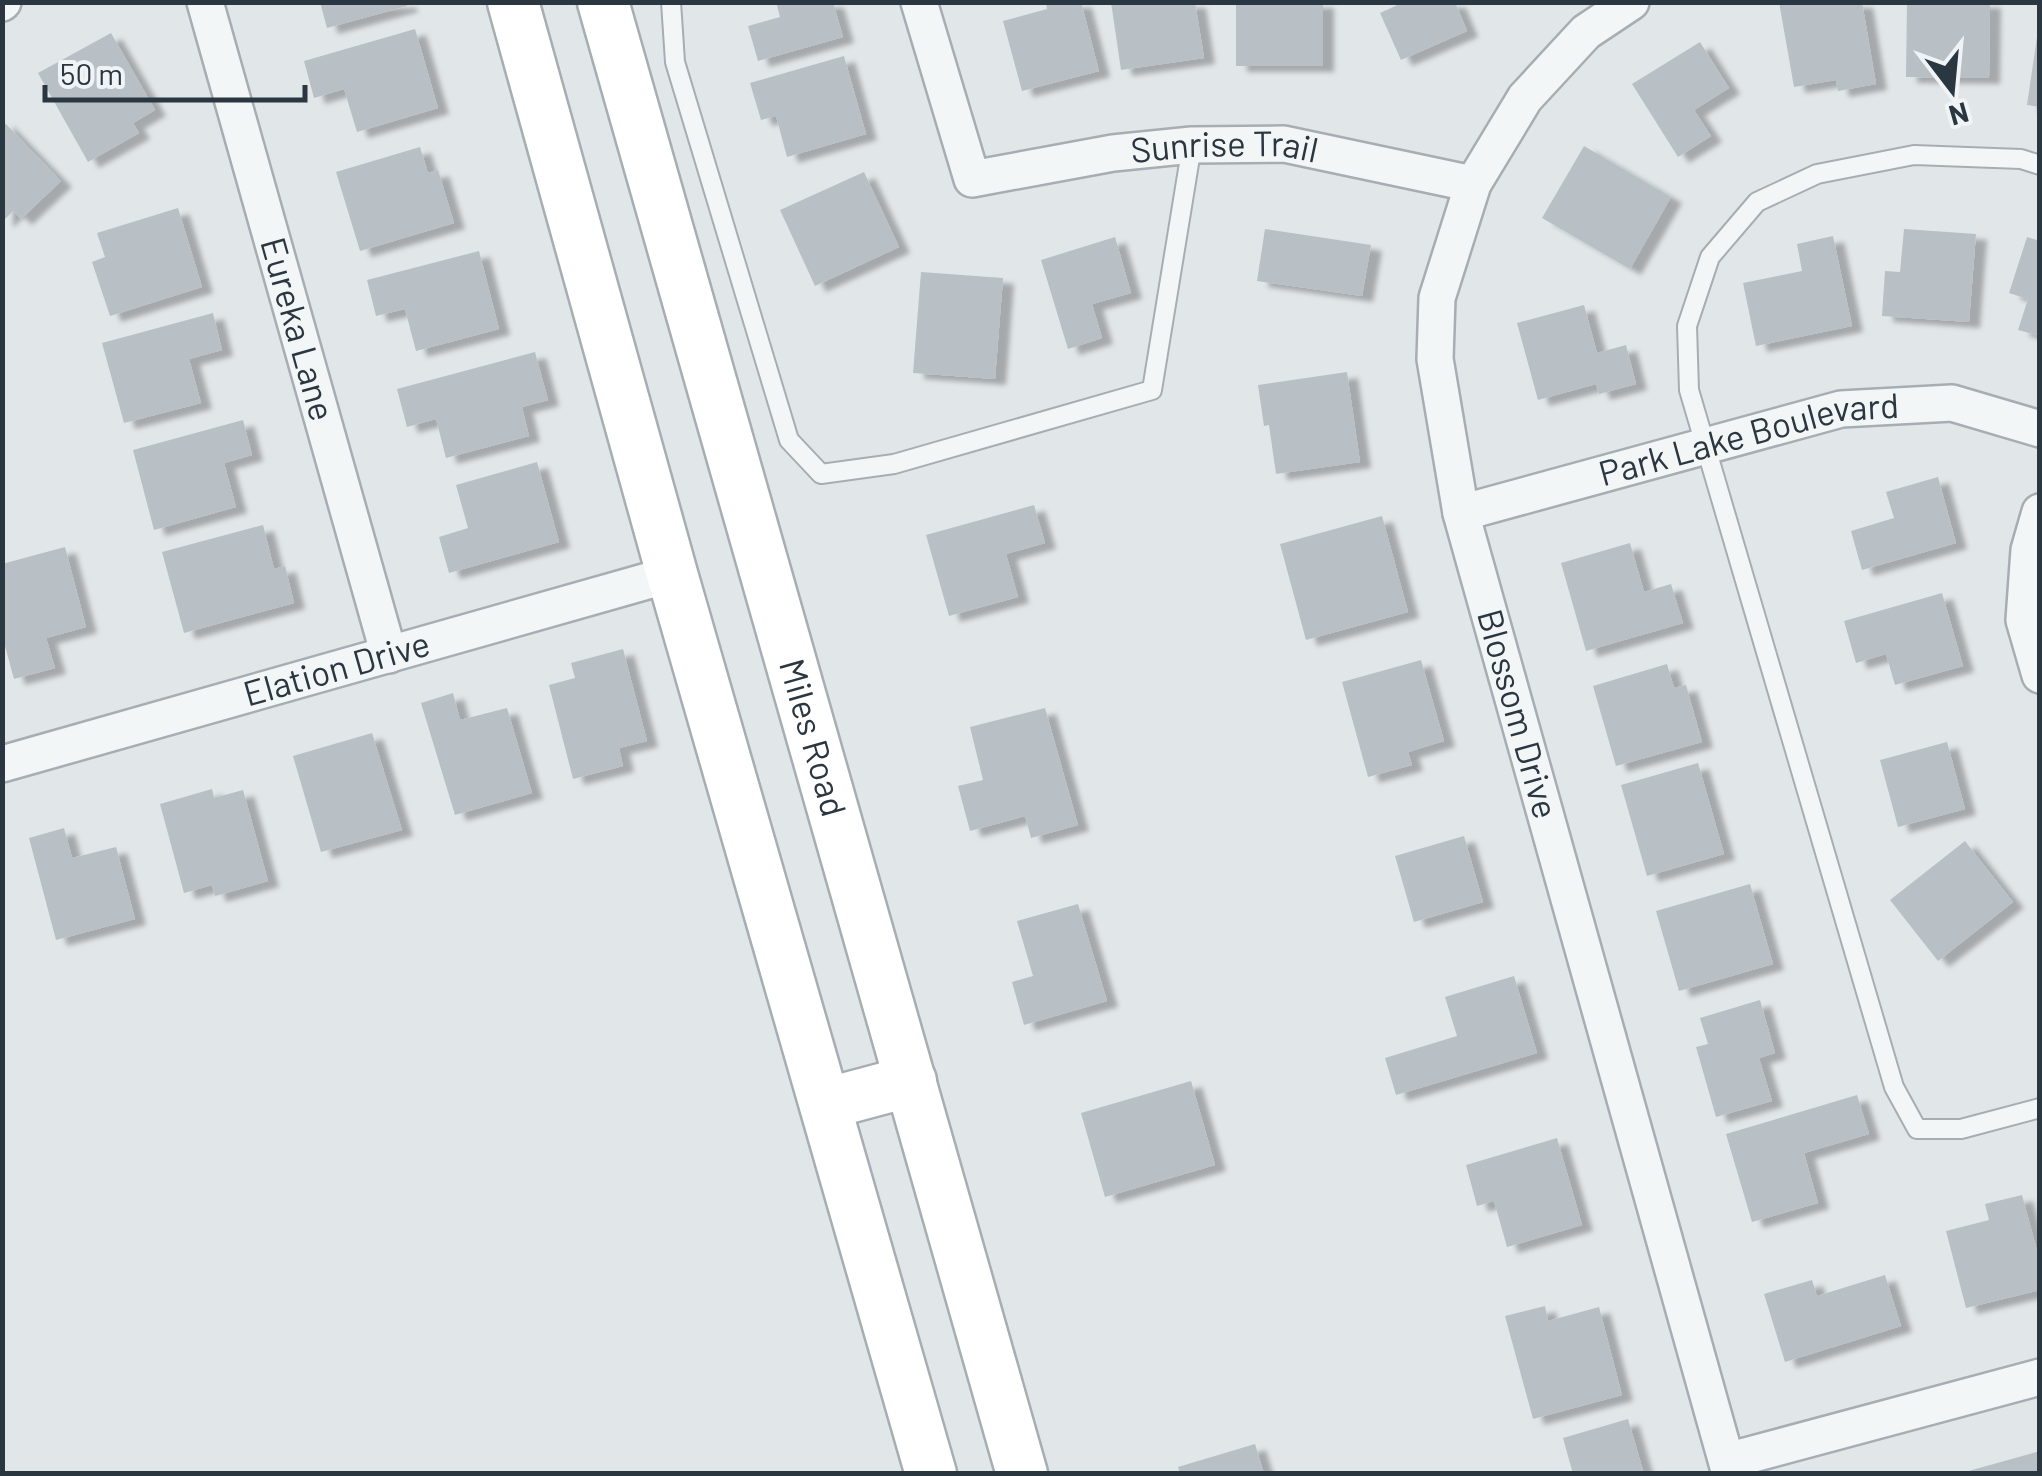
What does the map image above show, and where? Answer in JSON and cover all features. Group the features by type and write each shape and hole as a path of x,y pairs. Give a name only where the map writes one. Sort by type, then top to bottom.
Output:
{"main road":[{"path":"513,2 928,1472"},
{"name":"Miles Road","path":"603,2 1022,1474"},
{"path":"825,1104 911,1081"}],"street":[{"name":"Eureka Lane","path":"205,2 389,654"},
{"name":"Sunrise Trail","path":"919,2 972,179 1113,152 1192,145 1284,144 1473,184"},
{"name":"Blossom Drive","path":"1631,2 1586,32 1525,98 1473,184 1437,298 1435,359 1462,513 1729,1467"},
{"name":"Park Lake Boulevard","path":"1462,513 1841,408 1952,403 2040,429"},
{"path":"2040,512 2029,550 2024,620 2040,676"},
{"name":"Elation Drive","path":"2,764 672,574"},
{"path":"1729,1467 2040,1377"}],"lane":[{"path":"671,2 675,62 789,440 821,474 894,464 1152,390 1192,145"},
{"path":"2040,165 2021,159 1914,155 1817,174 1757,202 1710,256 1687,326 1689,390 1894,1087 1917,1129 1961,1130 2040,1108"}],"building":[{"path":"320,2 406,2 407,6 327,28"},
{"path":"776,2 833,2 843,37 758,61 748,26 780,17"},
{"path":"1046,2 1081,2 1099,71 1022,91 1003,21 1047,9"},
{"path":"1111,2 1195,2 1204,58 1121,70"},
{"path":"1236,2 1323,2 1323,66 1236,66"},
{"path":"1404,2 1455,2 1467,31 1401,60 1380,13"},
{"path":"1779,2 1862,2 1876,84 1838,91 1836,80 1794,87"},
{"path":"1907,2 1990,2 1989,78 1906,77"},
{"path":"415,29 438,108 357,132 344,89 314,98 304,61"},
{"path":"111,33 155,110 133,123 139,133 88,162 38,73"},
{"path":"2040,37 2040,107 2027,105"},
{"path":"1700,42 1729,88 1694,110 1711,136 1678,157 1632,84"},
{"path":"844,56 866,134 787,157 776,116 761,120 750,83"},
{"path":"2,120 61,181 21,219 13,211 2,222"},
{"path":"1584,146 1671,197 1630,269 1542,218"},
{"path":"420,147 428,173 438,170 454,223 360,251 336,172"},
{"path":"864,172 899,247 815,286 780,210"},
{"path":"178,208 202,287 110,316 92,262 105,257 97,233"},
{"path":"1265,229 1371,245 1362,296 1257,281"},
{"path":"1904,229 1976,234 1969,322 1882,316 1885,271 1900,272"},
{"path":"1833,236 1852,326 1756,346 1743,283 1802,271 1797,244"},
{"path":"1115,237 1131,293 1092,304 1102,338 1068,349 1041,260"},
{"path":"2027,237 2040,241 2040,336 2018,330 2028,299 2009,293"},
{"path":"479,251 499,329 416,351 405,309 376,316 367,280"},
{"path":"921,272 1003,278 995,379 913,373"},
{"path":"1584,305 1597,353 1626,345 1636,384 1599,394 1596,384 1538,400 1517,323"},
{"path":"213,313 222,350 189,359 201,403 124,423 102,343"},
{"path":"535,352 548,400 522,407 529,436 446,458 436,419 407,427 397,389"},
{"path":"1347,372 1360,462 1276,474 1258,385"},
{"path":"243,420 252,455 224,463 236,507 154,530 133,450"},
{"path":"537,462 559,542 449,573 439,537 468,528 456,485"},
{"path":"1938,477 1956,543 1862,570 1851,531 1894,518 1886,492"},
{"path":"1034,505 1045,543 1006,554 1018,597 949,616 926,535"},
{"path":"1382,516 1408,612 1306,640 1280,544"},
{"path":"263,525 274,569 285,566 294,603 184,633 162,552"},
{"path":"1630,543 1644,592 1671,584 1683,623 1586,651 1561,563"},
{"path":"65,547 86,627 46,638 55,668 14,679 2,635 2,564"},
{"path":"1942,593 1963,666 1895,685 1886,654 1856,663 1844,621"},
{"path":"623,649 647,741 619,748 623,766 573,779 549,685 575,678 571,663"},
{"path":"1421,660 1444,741 1408,752 1412,765 1368,777 1342,682"},
{"path":"1667,664 1674,688 1686,685 1702,742 1616,766 1593,686"},
{"path":"453,693 460,720 507,708 532,793 455,815 421,703"},
{"path":"1045,708 1078,825 1031,838 1025,816 970,831 958,786 983,780 970,727"},
{"path":"372,733 402,830 321,852 293,756"},
{"path":"1947,742 1965,809 1898,827 1880,760"},
{"path":"1698,763 1724,854 1647,876 1621,785"},
{"path":"212,789 214,798 243,790 268,881 215,896 212,885 184,893 160,804"},
{"path":"64,828 72,858 116,847 135,919 56,940 29,838"},
{"path":"1464,836 1483,902 1414,922 1395,856"},
{"path":"1965,841 2013,902 1938,961 1890,900"},
{"path":"1750,884 1773,964 1679,991 1656,911"},
{"path":"1078,904 1107,1001 1024,1025 1012,982 1033,976 1017,921"},
{"path":"1514,976 1537,1053 1396,1095 1385,1058 1457,1036 1445,997"},
{"path":"1760,1000 1775,1053 1759,1058 1772,1101 1716,1117 1696,1047 1708,1044 1700,1018"},
{"path":"1191,1081 1215,1165 1105,1197 1081,1113"},
{"path":"1857,1095 1869,1134 1804,1153 1818,1203 1752,1222 1726,1134"},
{"path":"1557,1138 1582,1225 1507,1247 1494,1201 1477,1206 1466,1165"},
{"path":"2022,1195 2040,1262 2040,1290 1966,1308 1946,1231 1989,1220 1985,1204"},
{"path":"1885,1275 1901,1326 1785,1362 1764,1294 1812,1280 1817,1296"},
{"path":"1545,1306 1548,1321 1599,1307 1622,1395 1533,1419 1505,1316"},
{"path":"1628,1419 1644,1474 1573,1474 1563,1438"},
{"path":"1255,1444 1264,1474 1180,1474 1178,1467"},
{"path":"2040,1451 2040,1474 1965,1474 1965,1472"}]}
